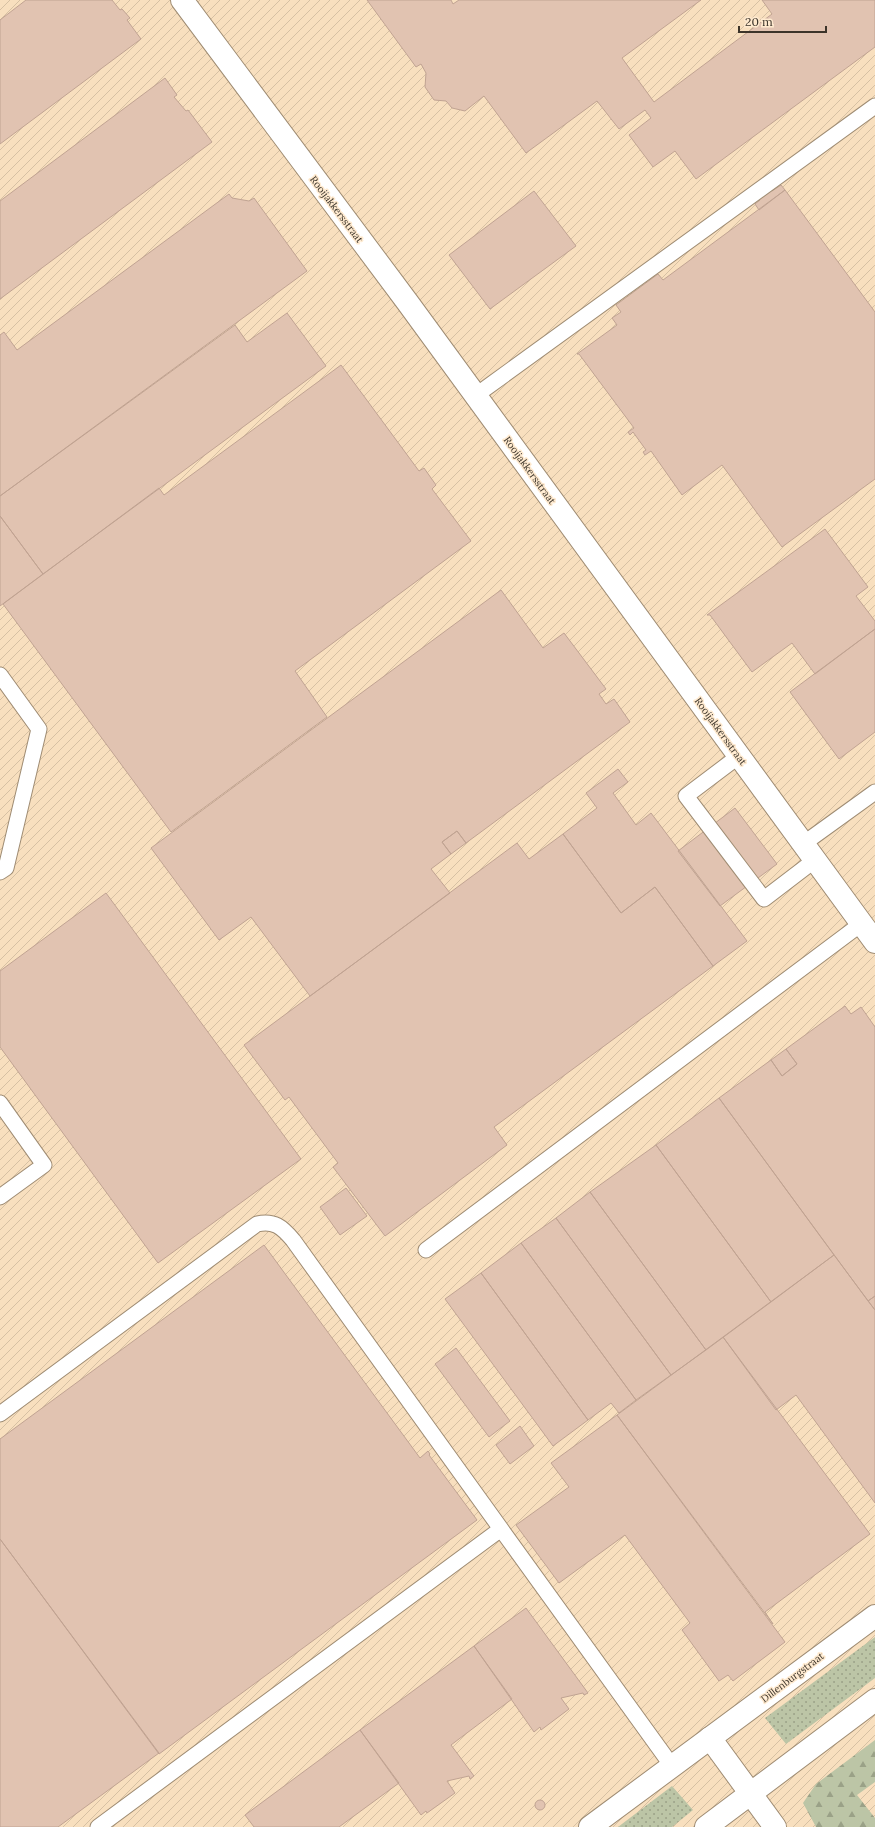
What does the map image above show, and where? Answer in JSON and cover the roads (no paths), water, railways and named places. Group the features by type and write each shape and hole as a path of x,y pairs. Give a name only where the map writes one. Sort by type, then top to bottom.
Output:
{"street":[{"name":"Rooijakkersstraat","path":"182,0 475,396 875,942"},
{"name":"Dillenburgstraat","path":"590,1827 875,1616"},
{"path":"706,1827 875,1700"},
{"path":"710,1738 775,1827"}],"lane":[{"path":"475,396 875,106"},
{"path":"0,675 39,729 6,868 0,872"},
{"path":"739,756 686,796 764,899 809,852 875,792"},
{"path":"426,1250 861,924"},
{"path":"0,1103 44,1165 0,1197"},
{"path":"0,1414 257,1224 272,1223 284,1230 293,1240 672,1766"},
{"path":"98,1827 501,1529"}]}
